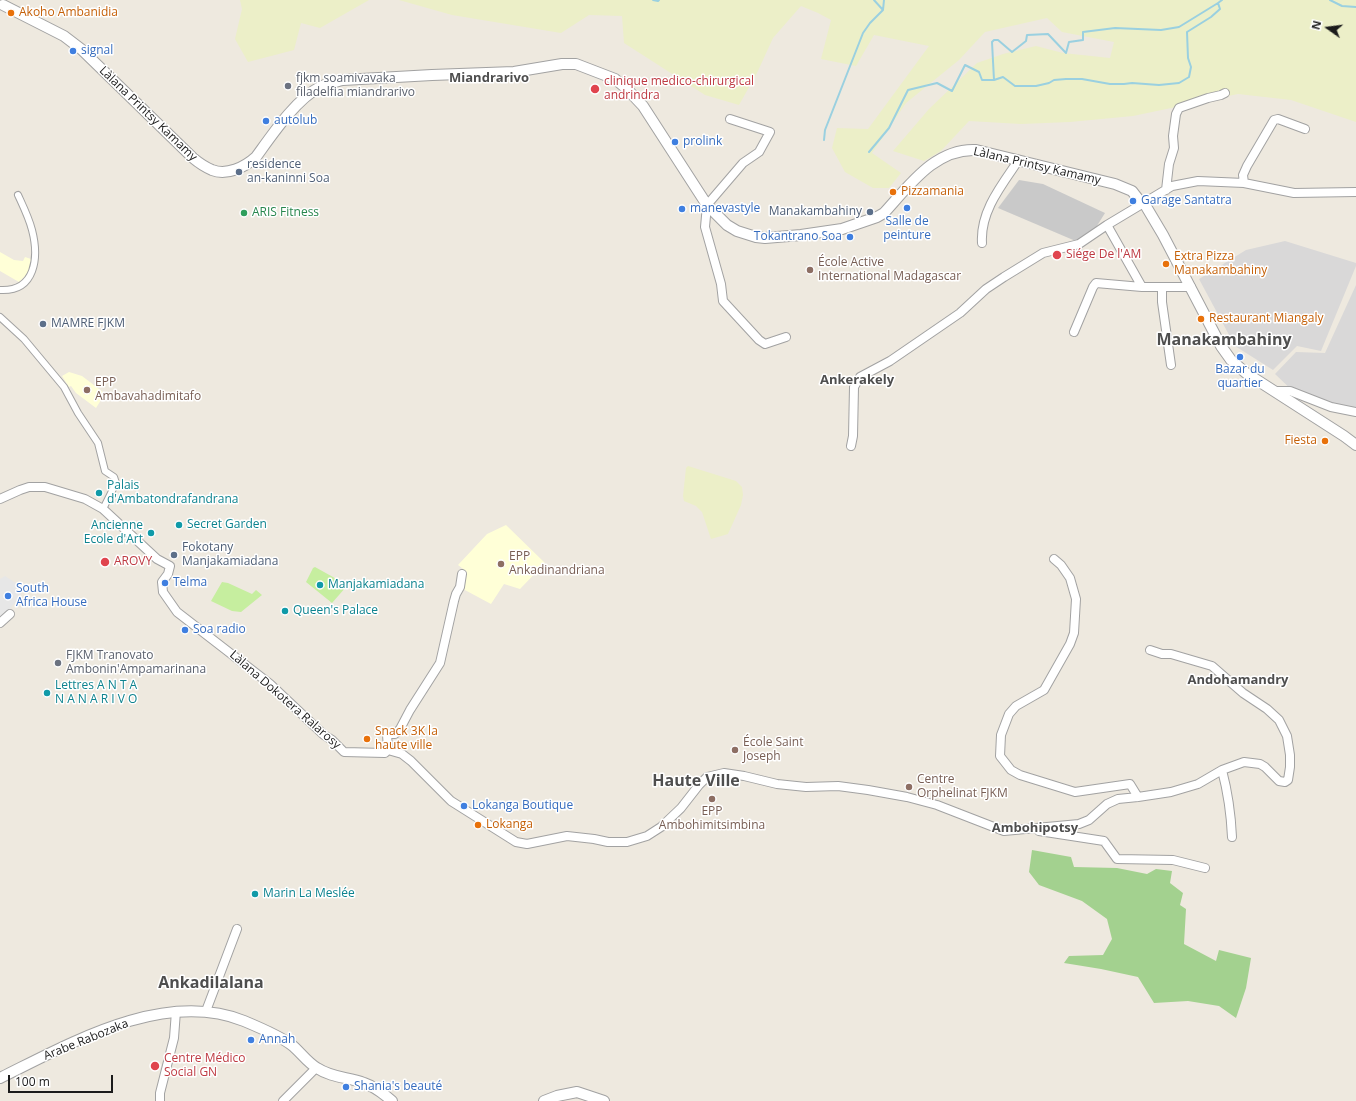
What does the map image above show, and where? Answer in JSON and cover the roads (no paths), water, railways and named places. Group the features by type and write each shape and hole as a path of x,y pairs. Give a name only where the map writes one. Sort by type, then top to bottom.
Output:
{"street":[{"name":"Làlana Printsy Kamamy","path":"2,4 64,36 81,49 193,158 205,167 214,171 223,172 240,168 248,164 256,157 298,103 320,87 331,83 343,80 432,74 514,72 562,64 576,64 615,79 626,89 639,102 707,205 727,225 737,231 756,237 777,237 819,233 842,229 877,217 884,213 929,166 956,152 966,149 976,150 1115,184 1132,192 1144,203 1163,235 1226,353 1246,373 1356,445"},
{"path":"1166,190 1169,164 1174,148 1173,136 1176,114 1179,108 1225,93"},
{"path":"730,119 770,132 759,152 744,164 707,205 705,227 721,284 723,301 759,340 765,344 786,337"},
{"path":"1244,183 1243,175 1247,166 1274,120 1278,120 1305,130"},
{"path":"982,243 982,235 989,206 1018,161"},
{"path":"851,446 853,436 854,387 860,377 890,361 960,313 986,289 1010,273 1043,253 1079,244 1107,225 1172,186 1198,181 1244,183 1294,193 1356,192"},
{"path":"0,290 16,289 22,286 29,278 34,264 35,249 32,229 18,195"},
{"path":"1107,225 1142,286"},
{"path":"1074,332 1096,283 1162,287 1191,287"},
{"path":"1162,287 1162,302 1171,366"},
{"path":"0,317 24,339 64,387 78,413 98,443 105,471 114,477 116,483 103,509 84,500 45,486 29,487 0,499"},
{"path":"1275,392 1290,391 1332,407 1356,412"},
{"name":"Làlana Dokotera Ralarosy","path":"103,509 157,559 170,566 168,574 162,582 162,592 178,612 270,684 344,752 385,753 388,750 402,754 451,801 516,842 527,844 567,836 608,842 627,842 647,836 661,827 676,813 698,785 707,777 724,773 777,784 806,787 838,786 868,790 938,805 1004,831 1079,824 1089,820 1107,804 1118,799 1172,792 1198,784 1222,770 1244,762 1260,764 1279,781 1284,782 1288,780 1290,755 1286,736 1278,720 1267,709 1243,693 1212,666 1171,654 1162,654 1150,650"},
{"path":"1054,559 1061,565 1070,578 1076,599 1074,633 1070,644 1044,690 1016,706 1009,714 1001,734 1000,756 1011,770 1020,775 1075,792 1130,784 1138,797"},
{"path":"388,750 386,734 395,734 400,729 410,710 440,663 454,601 460,588 462,574"},
{"path":"0,624 10,614"},
{"path":"1222,770 1231,810 1232,837"},
{"path":"1030,829 1056,835 1104,841 1117,859 1173,860 1205,868"},
{"path":"206,1011 237,929"},
{"name":"Arabe Rabozaka","path":"0,1078 62,1048 119,1024 166,1012 191,1010 206,1011 243,1021 262,1029 292,1045 316,1068 335,1076 364,1083 392,1101"},
{"path":"160,1101 160,1092 174,1038 176,1011"},
{"path":"283,1101 316,1068"},
{"path":"544,1101 557,1096 577,1092 604,1101"}],"waterway":[{"path":"653,0 659,0"},
{"path":"874,0 883,10 884,0"},
{"path":"869,152 889,128 908,90 937,83 952,91 965,65 979,72 982,80 994,80 1003,77 1015,86 1036,86 1049,83 1054,80 1066,79 1082,79 1110,84 1132,83 1159,85 1179,83 1189,77 1191,67 1188,58 1187,32 1211,17 1220,9 1218,3 1222,0"},
{"path":"1330,0 1342,6 1356,7"},
{"path":"994,80 992,42 994,40 998,40 1012,52 1026,41 1027,35 1048,34 1066,53 1069,42 1083,40 1083,32 1115,28 1161,30 1179,27 1218,3"},
{"path":"824,140 825,130 863,33 870,23 883,10"}],"place":[{"name":"Akoho Ambanidia","path":"11,13"},
{"name":"signal","path":"73,51"},
{"name":"fjkm soamivavaka filadelfia miandrarivo","path":"288,86"},
{"name":"clinique medico-chirurgical andrindra","path":"595,89"},
{"name":"autolub","path":"266,121"},
{"name":"prolink","path":"675,142"},
{"name":"residence an-kaninni Soa","path":"239,172"},
{"name":"Pizzamania","path":"893,192"},
{"name":"Garage Santatra","path":"1133,201"},
{"name":"Salle de peinture","path":"907,208"},
{"name":"manevastyle","path":"682,209"},
{"name":"Manakambahiny","path":"870,212"},
{"name":"ARIS Fitness","path":"244,213"},
{"name":"Tokantrano Soa","path":"850,237"},
{"name":"Siége De l'AM","path":"1057,255"},
{"name":"Extra Pizza Manakambahiny","path":"1166,264"},
{"name":"École Active International Madagascar","path":"810,270"},
{"name":"Restaurant Miangaly","path":"1201,319"},
{"name":"MAMRE FJKM","path":"43,324"},
{"name":"Bazar du quartier","path":"1240,357"},
{"name":"EPP Ambavahadimitafo","path":"87,390"},
{"name":"Fiesta","path":"1325,441"},
{"name":"Palais d'Ambatondrafandrana","path":"99,493"},
{"name":"Secret Garden","path":"179,525"},
{"name":"Ancienne Ecole d'Art","path":"151,533"},
{"name":"Fokotany Manjakamiadana","path":"174,555"},
{"name":"AROVY","path":"105,562"},
{"name":"EPP Ankadinandriana","path":"501,564"},
{"name":"Telma","path":"165,583"},
{"name":"Manjakamiadana","path":"320,585"},
{"name":"South Africa House","path":"8,596"},
{"name":"Queen's Palace","path":"285,611"},
{"name":"Soa radio","path":"185,630"},
{"name":"FJKM Tranovato Ambonin'Ampamarinana","path":"58,663"},
{"name":"Lettres A N T A N A N A R I V O","path":"47,693"},
{"name":"Snack 3K la haute ville","path":"367,739"},
{"name":"École Saint Joseph","path":"735,750"},
{"name":"Centre Orphelinat FJKM","path":"909,787"},
{"name":"EPP Ambohimitsimbina","path":"712,799"},
{"name":"Lokanga Boutique","path":"464,806"},
{"name":"Lokanga","path":"478,825"},
{"name":"Marin La Meslée","path":"255,894"},
{"name":"Annah","path":"251,1040"},
{"name":"Centre Médico Social GN","path":"155,1066"},
{"name":"Shania's beauté","path":"346,1087"}],"district":[{"name":"Miandrarivo","path":"489,78"},
{"name":"Manakambahiny","path":"1224,340"},
{"name":"Ankerakely","path":"857,380"},
{"name":"Andohamandry","path":"1238,680"},
{"name":"Haute Ville","path":"696,781"},
{"name":"Ambohipotsy","path":"1035,828"},
{"name":"Ankadilalana","path":"211,983"}]}
